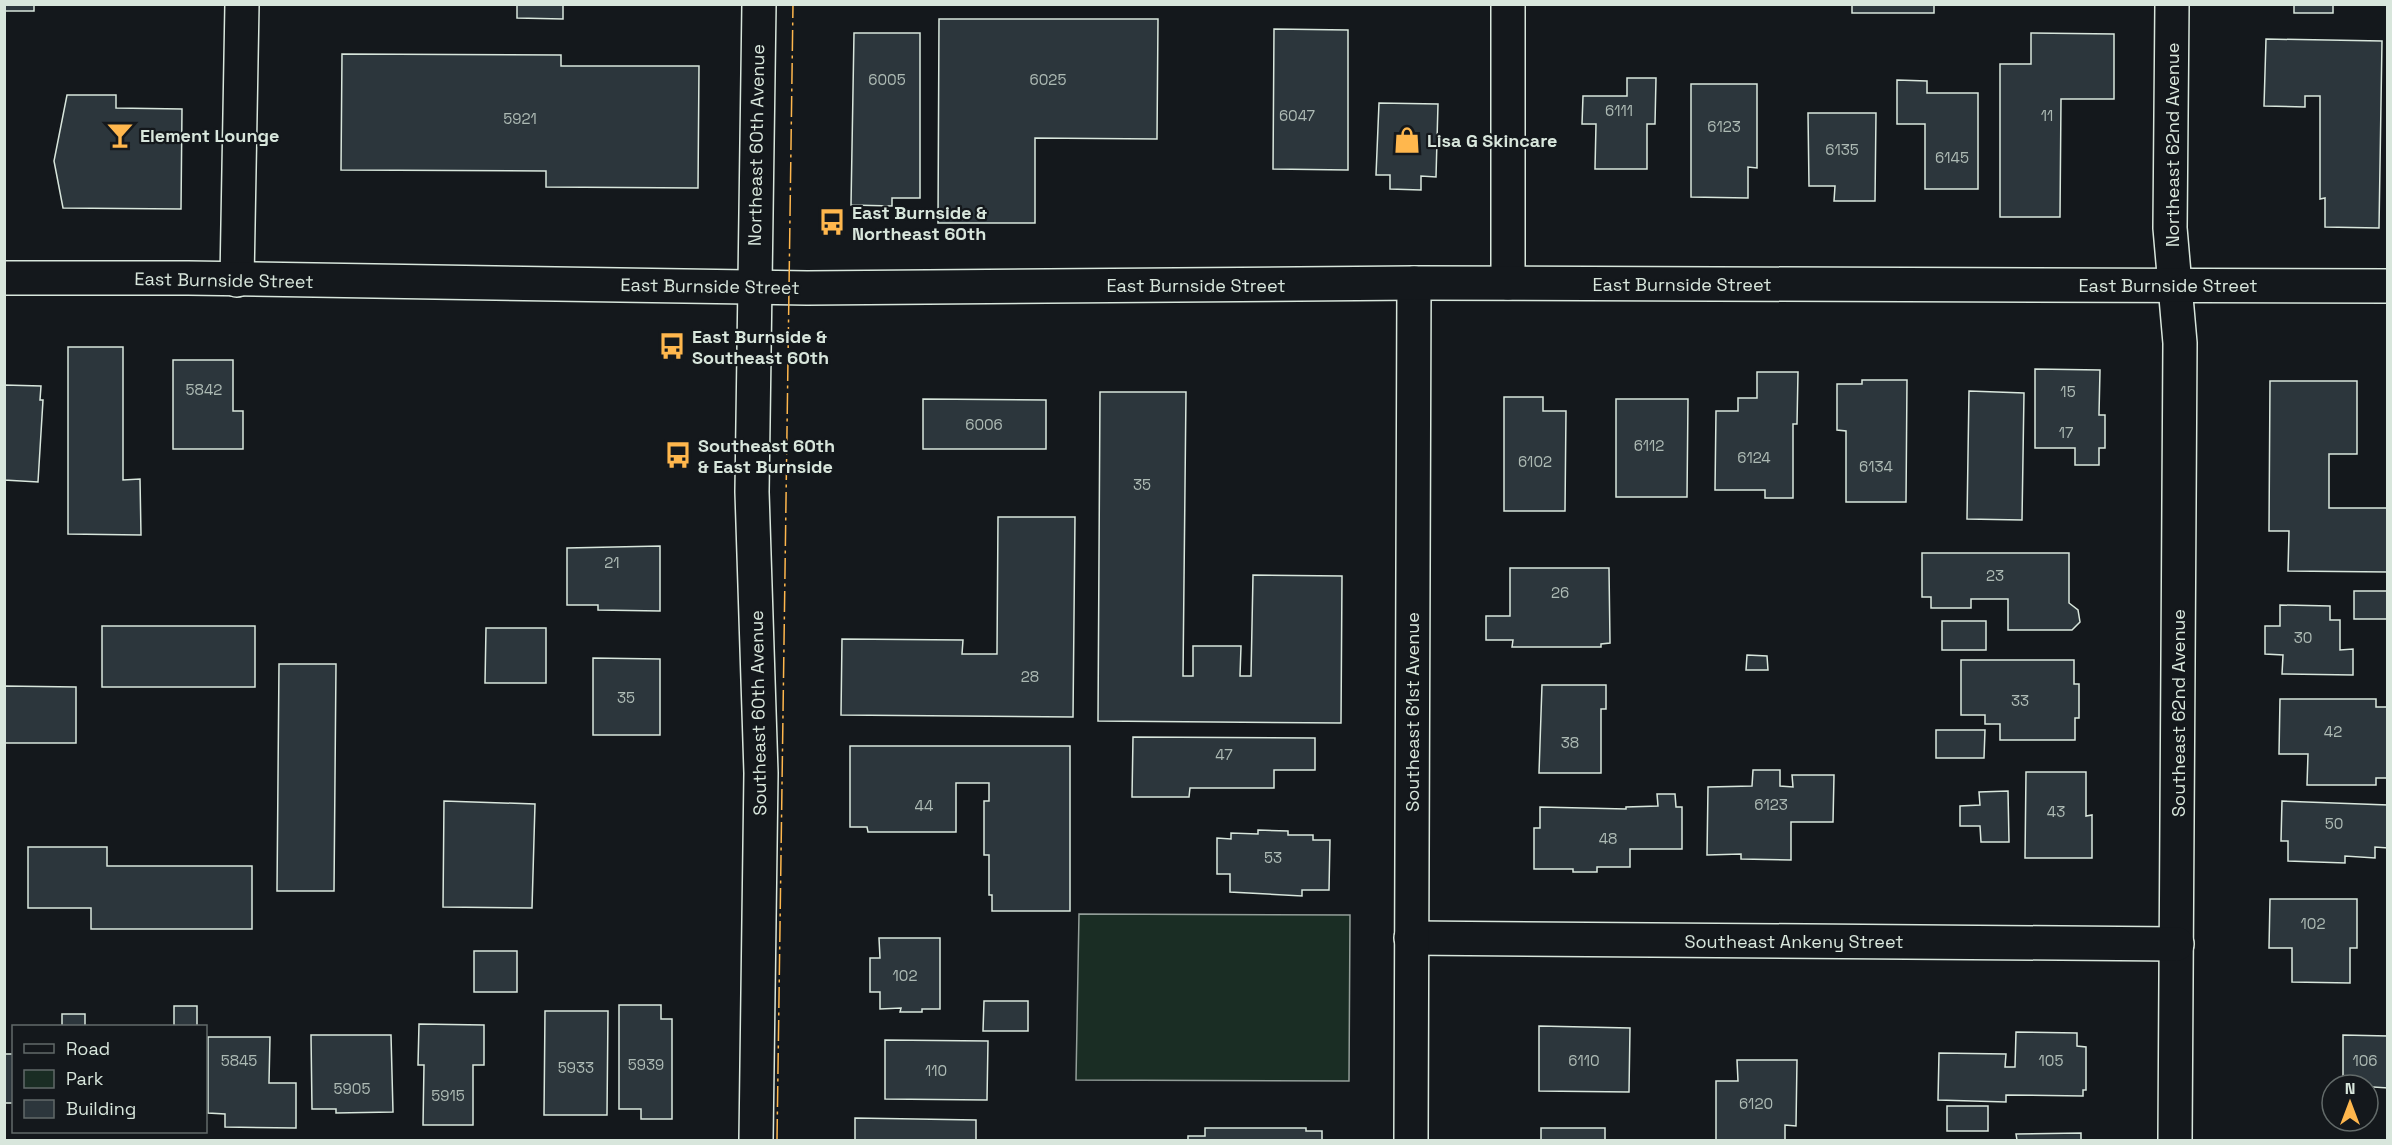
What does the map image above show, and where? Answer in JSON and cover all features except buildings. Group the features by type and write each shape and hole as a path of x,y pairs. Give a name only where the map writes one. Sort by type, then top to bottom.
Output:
{"main road":[{"path":"237,280 242,4"},
{"name":"Northeast 60th Avenue","path":"754,286 759,4"},
{"path":"1508,4 1508,284"},
{"name":"Northeast 62nd Avenue","path":"2172,4 2170,228 2175,285"},
{"name":"East Burnside Street","path":"4,278 754,286 1414,284 2388,286"},
{"name":"Southeast 61st Avenue","path":"1411,1140 1414,284"},
{"name":"Southeast 62nd Avenue","path":"2175,285 2180,343 2175,1140"},
{"name":"Southeast 60th Avenue","path":"754,286 752,492 760,772 756,1140"},
{"name":"Southeast Ankeny Street","path":"1411,938 2177,944"}],"green space":[{"path":"1079,914 1350,915 1349,1081 1076,1080"}],"power":[{"path":"777,1140 793,4"}],"place":[{"name":"Element Lounge","path":"120,135"},
{"name":"Lisa G Skincare","path":"1407,140"},
{"name":"East Burnside & Northeast 60th","path":"832,222"},
{"name":"East Burnside & Southeast 60th","path":"672,346"},
{"name":"Southeast 60th & East Burnside","path":"678,455"}]}
